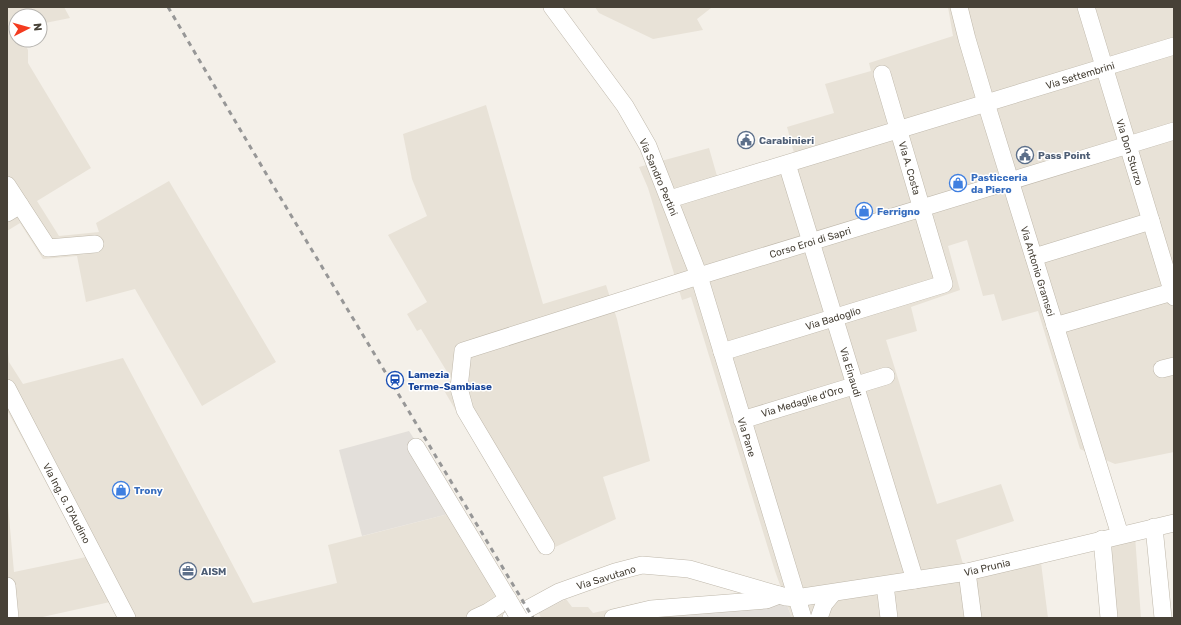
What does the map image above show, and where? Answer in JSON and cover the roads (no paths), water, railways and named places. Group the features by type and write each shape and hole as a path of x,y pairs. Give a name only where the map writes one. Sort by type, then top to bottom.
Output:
{"street":[{"name":"Via Sandro Pertini","path":"552,7 625,106 648,146 670,199 698,276"},
{"name":"Via Antonio Gramsci","path":"960,7 967,39 986,103 1120,535"},
{"name":"Via Don Sturzo","path":"1086,7 1172,287"},
{"name":"Via Settembrini","path":"670,199 1174,46"},
{"name":"Via A. Costa","path":"882,74 944,284"},
{"name":"Corso Eroi di Sapri","path":"546,546 465,410 458,388 463,351 698,276 1174,131"},
{"name":"Via Einaudi","path":"787,164 915,580"},
{"path":"7,185 13,209 48,248 95,244"},
{"path":"1034,257 1151,221"},
{"name":"Via Pane","path":"698,276 803,618"},
{"name":"Via Badoglio","path":"722,352 944,284"},
{"path":"1055,326 1172,287"},
{"name":"Via Medaglie d'Oro","path":"742,420 886,376"},
{"name":"Via Ing. G. D'Audino","path":"7,388 127,618"},
{"path":"416,447 513,610"},
{"name":"Via Prunia","path":"796,598 967,572 1174,523"},
{"path":"1154,527 1163,618"},
{"path":"1102,539 1109,618"},
{"path":"757,588 773,587 781,580 785,570 784,558"},
{"name":"Via Savutano","path":"475,618 488,612 513,610 615,572 642,566 689,569 796,598"},
{"path":"967,572 973,618"},
{"path":"885,585 889,618"},
{"path":"7,586 10,618"},
{"path":"819,618 824,604 833,593"},
{"path":"613,618 651,608 766,600 779,594"}],"railway":[{"path":"168,7 271,182 533,618"}],"place":[{"name":"Carabinieri","path":"746,140"},
{"name":"Pass Point","path":"1025,155"},
{"name":"Pasticceria da Piero","path":"958,183"},
{"name":"Ferrigno","path":"864,211"},
{"name":"Lamezia Terme-Sambiase","path":"395,380"},
{"name":"Trony","path":"121,490"},
{"name":"AISM","path":"188,571"}]}
